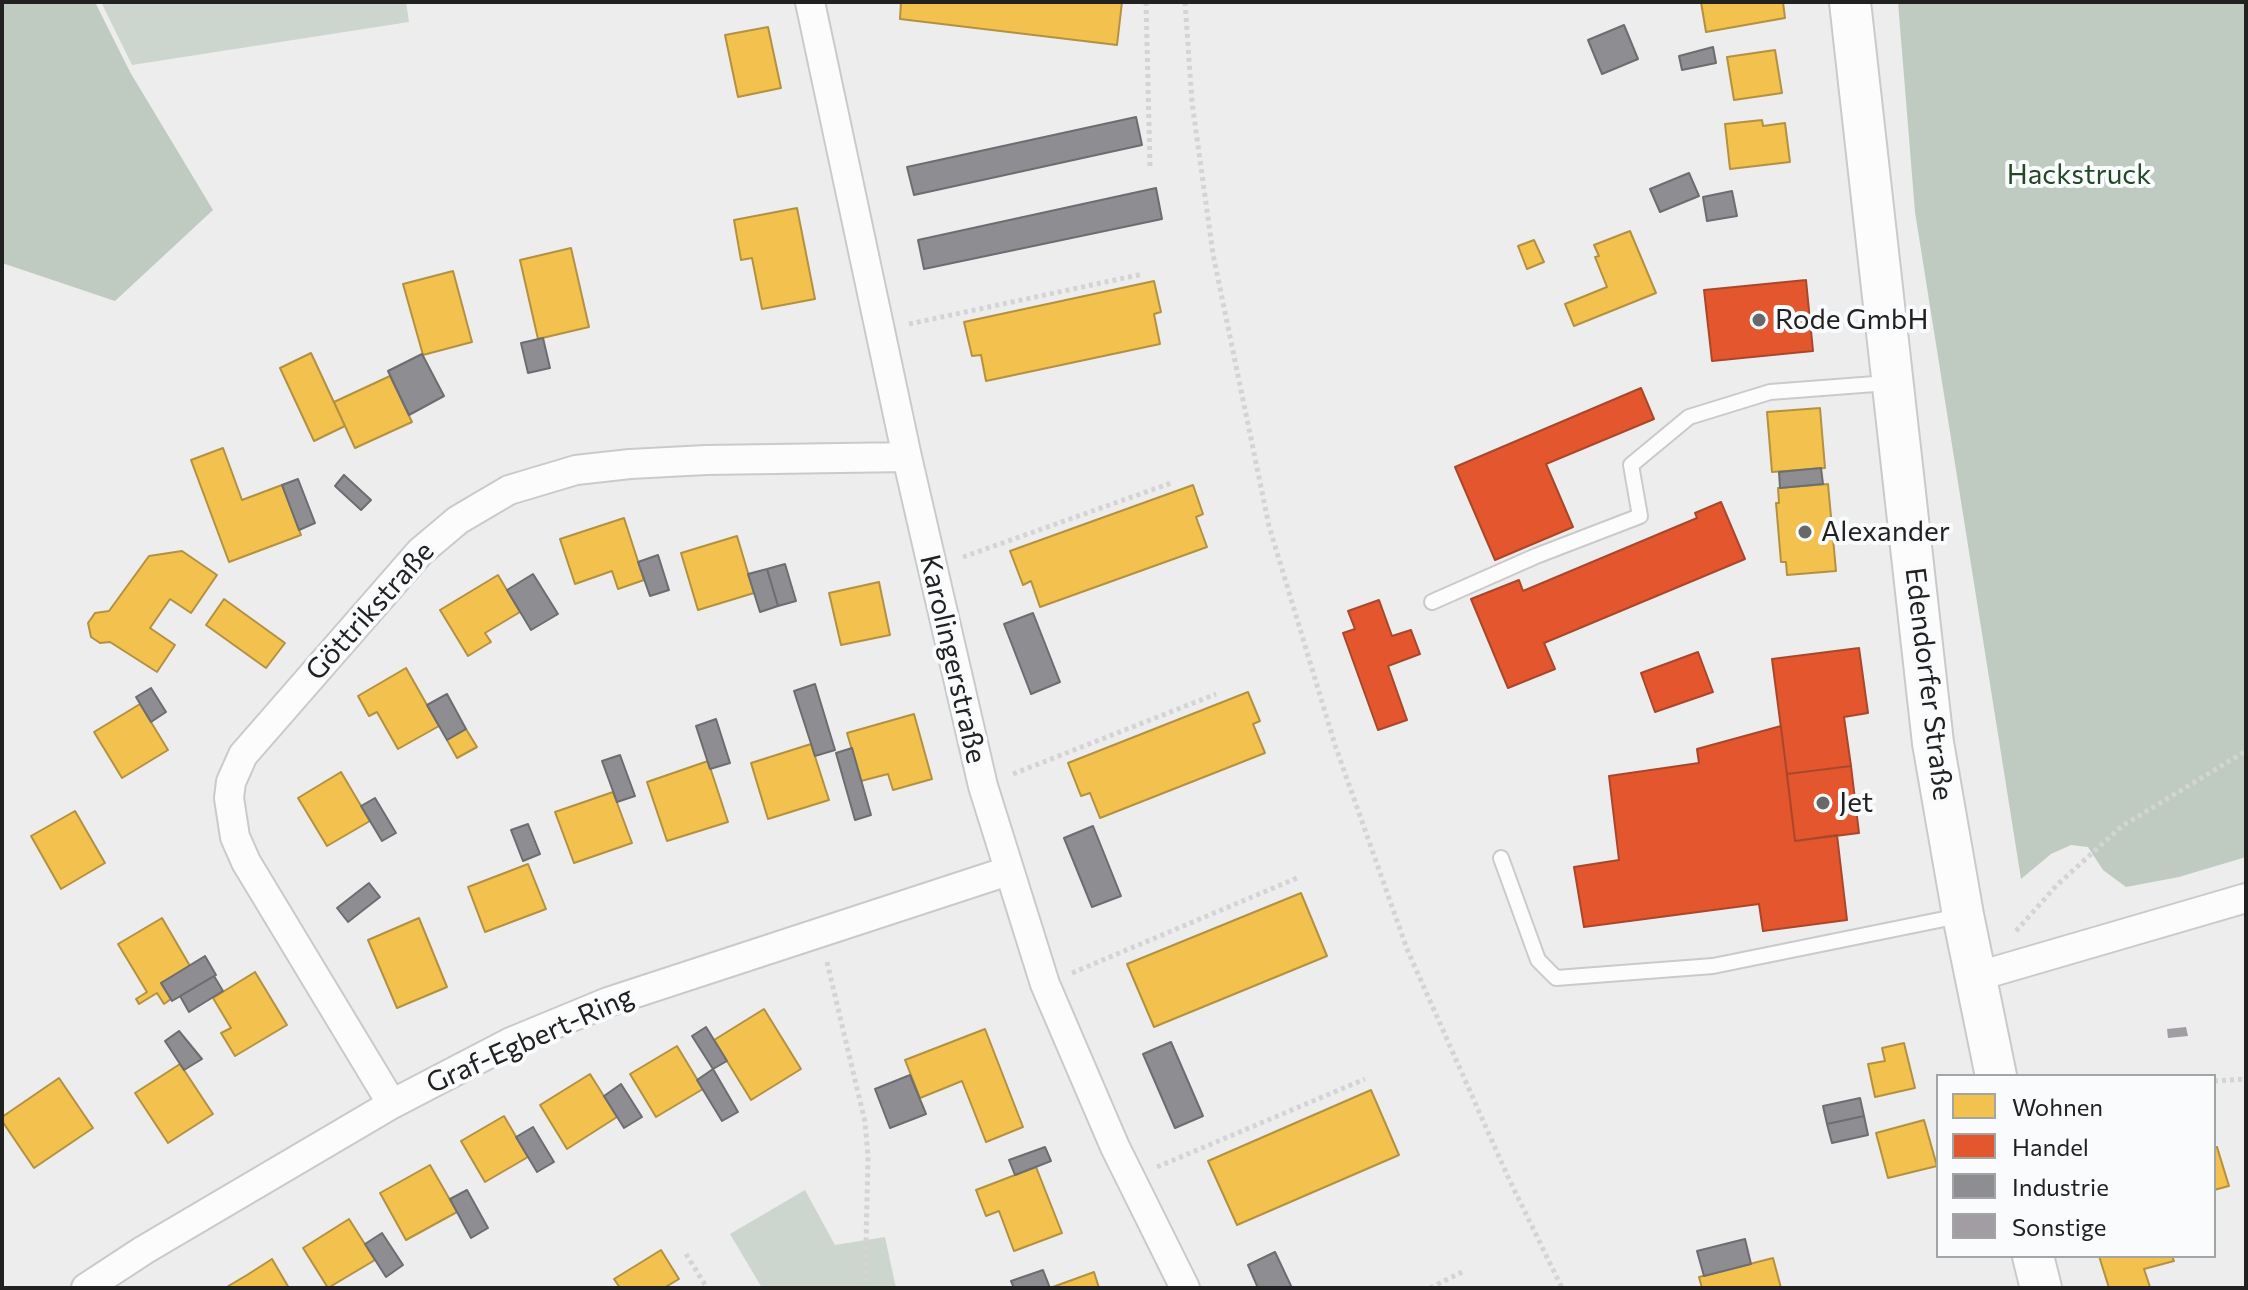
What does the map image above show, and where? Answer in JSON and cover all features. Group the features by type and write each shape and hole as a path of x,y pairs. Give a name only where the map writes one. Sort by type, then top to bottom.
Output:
{"street":[{"name":"Karolingerstraße","path":"810,2 907,457 983,786 1045,984 1131,1179 1185,1288"},
{"name":"Edendorfer Straße","path":"1850,2 1933,743 1963,915 1996,1074"},
{"name":"Göttrikstraße","path":"392,1104 246,862 235,837 229,798 231,782 243,755 420,552 458,520 509,490 576,470 630,464 907,457"},
{"name":"Graf-Egbert-Ring","path":"86,1288 144,1250 392,1104 511,1042 608,1002 1008,871"},
{"path":"1975,977 2246,898"},
{"path":"2034,1258 2041,1288"}],"lane":[{"path":"1432,602 1536,556 1640,516 1631,465 1689,417 1770,392 1893,382"},
{"path":"1501,858 1538,960 1556,978 1713,966 1963,915"}],"path":[{"path":"1146,2 1150,166"},
{"path":"1185,2 1192,102 1213,254 1269,526 1335,745 1407,949 1508,1177 1562,1288"},
{"path":"880,330 1143,274"},
{"path":"932,568 1174,482"},
{"path":"983,786 1216,694"},
{"path":"1975,977 2057,885 2122,826 2246,751"},
{"path":"1045,984 1297,878"},
{"path":"819,931 865,1122 868,1156 865,1288"},
{"path":"1131,1179 1365,1079"},
{"path":"2216,1081 2246,1079"},
{"path":"686,1254 707,1288"},
{"path":"1430,1288 1464,1271"}],"shaded area":[{"path":"101,2 406,2 409,22 132,65"},
{"path":"805,1190 835,1245 885,1237 896,1288 762,1288 730,1234"}],"green space":[{"path":"2,2 95,2 130,72 213,210 115,301 2,263"},
{"name":"Hackstruck","path":"1898,2 2246,2 2246,857 2179,877 2126,887 2103,870 2088,847 2071,845 2051,854 2021,879 1915,212"}],"building: Wohnen":[{"path":"901,2 1122,2 1117,45 900,19"},
{"path":"1701,2 1783,2 1785,18 1706,32"},
{"path":"768,27 781,88 738,97 725,35"},
{"path":"1775,50 1782,93 1734,100 1727,57"},
{"path":"1762,120 1763,126 1785,123 1790,162 1730,169 1725,124"},
{"path":"797,208 815,299 762,309 752,258 741,260 734,220"},
{"path":"1630,231 1656,293 1574,326 1565,304 1607,287 1595,257 1599,256 1594,245"},
{"path":"1534,240 1544,262 1527,269 1518,246"},
{"path":"571,248 589,327 538,339 520,260"},
{"path":"453,271 472,342 423,355 403,284"},
{"path":"1154,281 1161,312 1154,314 1160,344 986,381 981,355 972,356 964,322"},
{"path":"311,353 345,426 314,441 280,368"},
{"path":"390,376 412,422 355,448 334,402"},
{"path":"1820,408 1825,468 1772,472 1767,412"},
{"path":"223,448 242,500 282,485 301,535 229,562 191,460"},
{"name":"Alexander","path":"1828,484 1836,571 1787,575 1786,562 1781,562 1776,503 1779,503 1778,488"},
{"path":"1193,485 1203,514 1196,517 1207,547 1040,607 1031,581 1023,585 1010,551"},
{"path":"624,518 644,580 618,589 612,571 575,584 560,539"},
{"path":"737,536 754,593 698,610 681,553"},
{"path":"182,551 217,575 191,613 170,599 150,628 175,645 157,672 110,642 100,643 91,637 88,623 95,613 109,611 149,556"},
{"path":"498,575 520,612 485,633 491,642 468,656 440,610"},
{"path":"879,582 890,635 841,645 829,593"},
{"path":"224,599 285,643 266,668 206,625"},
{"path":"406,668 439,726 398,749 377,712 369,716 358,696"},
{"path":"1248,692 1260,721 1253,724 1265,753 1100,818 1090,793 1081,796 1068,763"},
{"path":"140,704 168,750 122,778 94,732"},
{"path":"914,714 932,779 893,790 888,774 861,781 847,733"},
{"path":"466,729 477,747 457,758 447,740"},
{"path":"811,744 829,800 768,819 751,763"},
{"path":"708,761 728,822 667,841 647,782"},
{"path":"341,772 370,821 327,846 298,798"},
{"path":"613,792 632,843 574,863 555,812"},
{"path":"75,811 105,863 61,889 31,836"},
{"path":"528,864 546,909 485,932 468,887"},
{"path":"1301,893 1327,956 1154,1027 1127,964"},
{"path":"162,918 190,966 161,983 171,999 164,1004 157,993 139,1004 136,999 147,992 118,944"},
{"path":"419,918 447,987 397,1008 368,940"},
{"path":"255,972 287,1025 235,1056 221,1033 231,1028 213,998"},
{"path":"764,1009 801,1069 751,1100 714,1040"},
{"path":"985,1029 1023,1127 986,1142 962,1081 920,1098 905,1060"},
{"path":"1904,1043 1915,1088 1875,1097 1868,1064 1885,1061 1882,1048"},
{"path":"677,1046 703,1089 656,1117 630,1074"},
{"path":"180,1064 213,1114 168,1143 135,1093"},
{"path":"590,1074 617,1117 567,1149 540,1105"},
{"path":"59,1078 93,1128 34,1168 2,1117"},
{"path":"1371,1090 1399,1155 1237,1225 1208,1161"},
{"path":"504,1116 528,1157 485,1182 461,1141"},
{"path":"1924,1120 1936,1166 1888,1178 1876,1133"},
{"path":"2216,1147 2229,1186 2216,1189"},
{"path":"430,1165 457,1212 406,1240 380,1193"},
{"path":"1036,1167 1062,1233 1014,1251 999,1211 986,1216 976,1190"},
{"path":"349,1219 375,1260 328,1288 303,1248"},
{"path":"661,1250 679,1279 664,1288 620,1288 614,1279"},
{"path":"1773,1258 1781,1288 1702,1288 1699,1277"},
{"path":"2100,1258 2173,1258 2174,1261 2144,1269 2150,1287 2109,1288"},
{"path":"272,1259 289,1288 225,1288 247,1275"},
{"path":"1094,1272 1099,1288 1050,1288"}],"building: Handel":[{"name":"Rode GmbH","path":"1806,280 1813,351 1712,361 1704,290"},
{"path":"1641,388 1654,419 1546,464 1573,527 1495,560 1455,467"},
{"path":"1721,502 1745,559 1544,643 1555,669 1508,688 1471,599 1519,580 1523,591 1697,518 1695,513"},
{"path":"1379,600 1392,636 1411,630 1420,654 1388,666 1407,720 1378,730 1343,633 1355,629 1348,611"},
{"path":"1859,648 1868,713 1844,717 1851,766 1787,774 1772,659"},
{"path":"1698,652 1713,692 1655,712 1641,673"},
{"path":"1781,726 1795,841 1837,835 1847,920 1763,931 1759,904 1584,927 1574,867 1619,860 1609,776 1699,763 1697,749"},
{"name":"Jet","path":"1851,766 1859,833 1795,841 1787,774"}],"building: Industrie":[{"path":"1624,25 1638,59 1602,74 1588,40"},
{"path":"1713,47 1716,63 1682,70 1679,56"},
{"path":"1136,117 1142,145 914,195 907,167"},
{"path":"1689,173 1699,196 1660,212 1650,189"},
{"path":"1156,188 1162,219 924,269 918,240"},
{"path":"1732,191 1737,216 1707,221 1703,197"},
{"path":"543,338 550,368 528,373 521,343"},
{"path":"422,354 444,396 409,415 388,371"},
{"path":"1821,468 1823,484 1780,488 1779,472"},
{"path":"344,475 371,500 361,510 335,486"},
{"path":"298,479 315,523 299,530 282,485"},
{"path":"658,555 669,590 650,596 638,562"},
{"path":"785,564 796,601 778,606 767,569"},
{"path":"767,569 778,606 760,612 748,574"},
{"path":"533,574 558,614 531,630 507,590"},
{"path":"1033,613 1060,682 1031,694 1004,624"},
{"path":"815,684 835,750 815,756 794,691"},
{"path":"151,688 166,712 151,722 136,697"},
{"path":"447,694 466,729 447,740 427,705"},
{"path":"716,719 730,763 710,769 696,726"},
{"path":"852,748 871,815 855,820 836,753"},
{"path":"620,755 635,796 617,802 602,761"},
{"path":"375,798 396,833 382,841 361,806"},
{"path":"528,824 540,854 523,861 511,830"},
{"path":"1093,826 1121,896 1092,907 1064,838"},
{"path":"369,883 380,897 348,922 337,908"},
{"path":"205,956 216,975 172,1001 161,983"},
{"path":"214,976 223,991 189,1012 180,996"},
{"path":"706,1027 727,1061 713,1069 692,1036"},
{"path":"179,1031 202,1059 184,1070 165,1041"},
{"path":"1171,1042 1203,1116 1175,1128 1143,1054"},
{"path":"713,1069 738,1112 722,1121 697,1080"},
{"path":"910,1075 926,1114 890,1128 875,1089"},
{"path":"621,1084 642,1117 624,1128 604,1096"},
{"path":"1860,1098 1864,1116 1827,1124 1823,1106"},
{"path":"1864,1116 1868,1135 1832,1143 1827,1124"},
{"path":"533,1127 554,1162 537,1172 516,1137"},
{"path":"1045,1147 1051,1161 1015,1175 1009,1160"},
{"path":"467,1190 488,1228 471,1238 450,1199"},
{"path":"382,1233 403,1265 386,1277 365,1244"},
{"path":"1745,1239 1751,1264 1704,1276 1697,1251"},
{"path":"1275,1252 1292,1288 1258,1288 1248,1265"},
{"path":"1043,1270 1050,1288 1014,1288 1011,1281"}],"building: Sonstige":[{"path":"2186,1027 2188,1036 2168,1038 2167,1029"}],"place":[{"name":"Rode GmbH","path":"1759,320"},
{"name":"Alexander","path":"1805,532"},
{"name":"Jet","path":"1823,803"}]}
